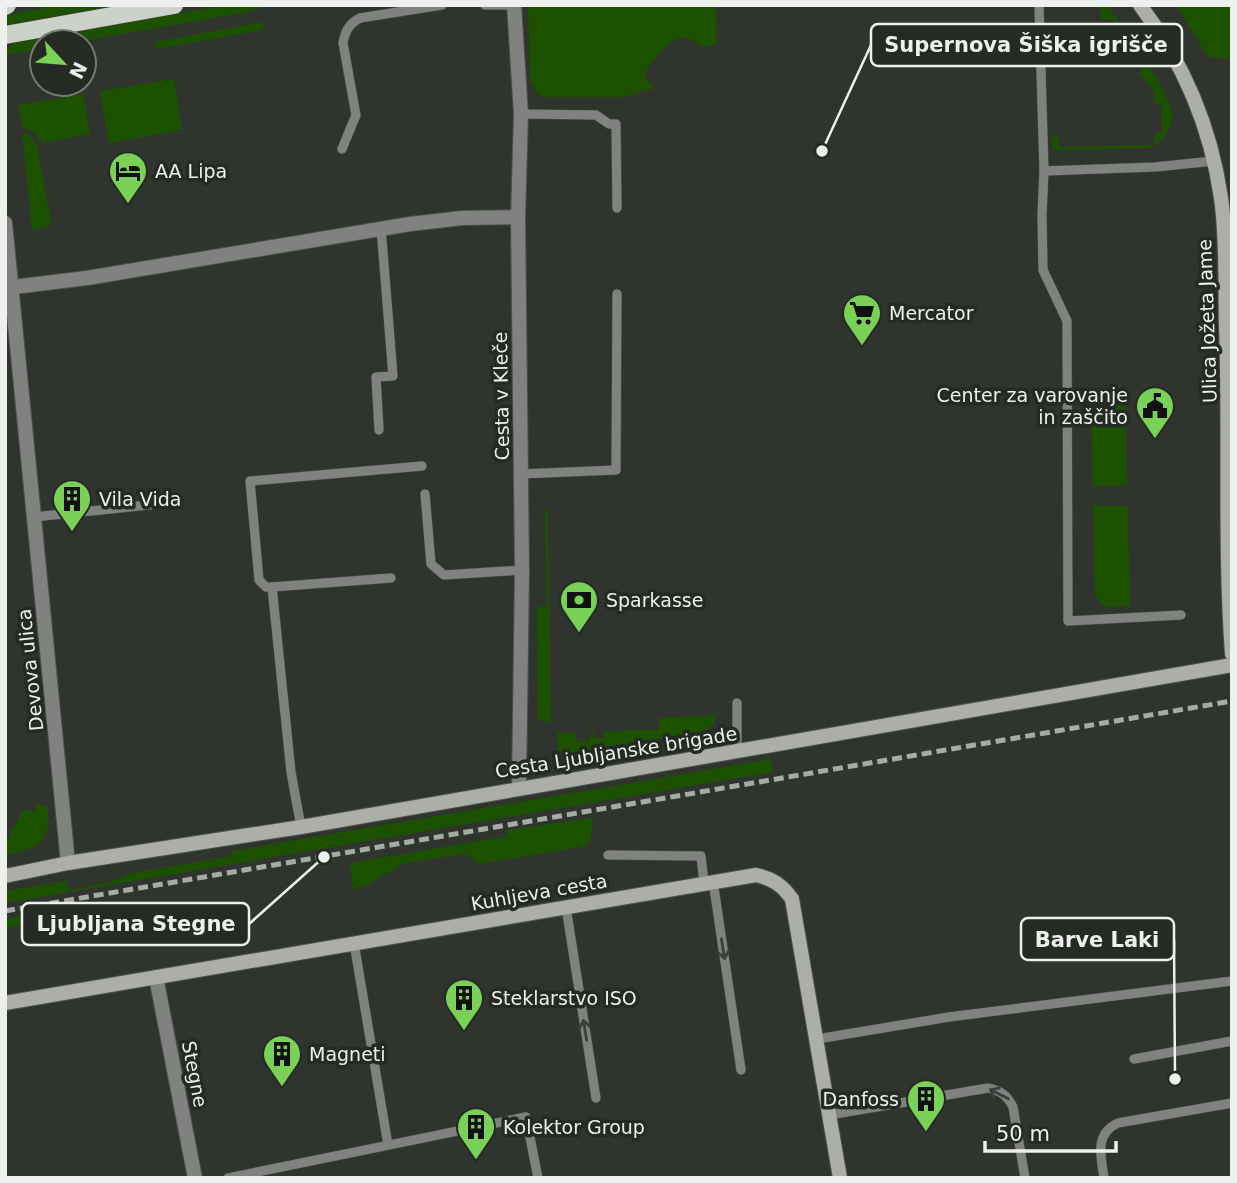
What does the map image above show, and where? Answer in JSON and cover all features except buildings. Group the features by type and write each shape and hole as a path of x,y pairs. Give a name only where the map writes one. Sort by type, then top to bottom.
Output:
{"main road":[{"path":"5,35 174,5"}],"street":[{"name":"Cesta v Kleče","path":"511,5 521,114 518,217 522,570 519,787"},
{"name":"Ulica Jožeta Jame","path":"1140,5 1174,55 1196,101 1214,161 1221,200 1229,404 1232,654"},
{"path":"9,287 87,278 381,228 462,218 518,217"},
{"name":"Devova ulica","path":"5,223 9,287 68,863"},
{"name":"Cesta Ljubljanske brigade","path":"5,876 68,863 302,827 519,787 737,752 1232,665"},
{"name":"Kuhljeva cesta","path":"5,1003 756,875 770,878 783,886 792,900 840,1178"},
{"name":"Stegne","path":"156,976 195,1178"}],"lane":[{"path":"342,149 356,115 343,43 344,33 351,23 360,18 442,5"},
{"path":"485,5 511,5"},
{"path":"1039,5 1044,171 1043,270 1068,321 1068,621 1181,615"},
{"path":"521,114 596,115 608,124 616,124 617,208"},
{"path":"1044,171 1155,167 1214,161"},
{"path":"379,430 376,377 393,376 381,228"},
{"path":"521,474 617,470 617,294"},
{"path":"391,578 266,587 259,580 250,481 422,466"},
{"path":"425,494 431,564 444,575 522,570"},
{"path":"34,517 156,504"},
{"path":"272,587 291,772 302,827"},
{"path":"737,703 737,752"},
{"path":"608,855 701,856 708,882 741,1070"},
{"path":"566,907 596,1098"},
{"path":"354,943 388,1145"},
{"path":"817,1038 949,1017 1232,981"},
{"path":"1134,1059 1232,1041"},
{"path":"829,1115 988,1088 1000,1091 1009,1098 1013,1107 1026,1178"},
{"path":"1104,1178 1100,1146 1108,1127 1232,1103"},
{"path":"228,1178 526,1117 538,1178"}],"green space":[{"path":"61,5 119,5 5,25 5,15"},
{"path":"227,5 271,5 248,12 98,38 98,28"},
{"path":"528,5 716,5 717,44 705,47 686,38 675,40 659,54 646,71 646,79 655,89 625,97 544,97 537,93 530,80"},
{"path":"1100,5 1107,5 1163,89 1172,113 1171,124 1163,138 1151,148 1054,150 1051,140 1058,134 1059,147 1154,145 1155,132 1162,132 1161,103 1154,103 1154,90 1140,75 1140,63 1127,62 1126,40 1122,33 1114,32 1114,20 1101,20"},
{"path":"1176,5 1232,5 1232,59 1208,57"},
{"path":"263,22 263,30 156,49 154,42"},
{"path":"28,41 28,51 5,55 6,50 14,43"},
{"path":"174,79 182,130 109,143 100,91"},
{"path":"59,98 84,98 90,134 43,143 32,131 22,127 18,105"},
{"path":"22,132 37,144 51,222 49,227 32,230"},
{"path":"1125,395 1127,485 1093,486 1090,397"},
{"path":"1093,505 1128,506 1130,606 1105,607 1095,596"},
{"path":"545,510 548,510 551,723 538,720 537,607 547,606"},
{"path":"716,715 713,726 702,731 564,756 563,751 558,752 557,733 576,733 576,741 590,741 591,732 594,732 594,738 603,738 603,732 659,729 659,718"},
{"path":"771,759 773,772 5,903 5,891 67,881 69,890 107,883 132,873 233,856 232,851"},
{"path":"36,804 48,807 45,837 26,850 5,855 5,844 23,810 35,811"},
{"path":"593,818 591,838 587,846 479,864 466,854 405,863 353,890 350,863 507,836 506,830"},
{"path":"72,907 73,917 5,928 5,919"}],"railway":[{"path":"5,911 1232,701"}],"place":[{"name":"Supernova Šiška igrišče","path":"822,151"},
{"name":"AA Lipa","path":"128,205"},
{"name":"Mercator","path":"862,347"},
{"name":"Center za varovanje in zaščito","path":"1155,440"},
{"name":"Vila Vida","path":"72,533"},
{"name":"Sparkasse","path":"579,634"},
{"name":"Ljubljana Stegne","path":"324,857"},
{"name":"Steklarstvo ISO","path":"464,1032"},
{"name":"Barve Laki","path":"1175,1079"},
{"name":"Magneti","path":"282,1088"},
{"name":"Danfoss","path":"926,1133"},
{"name":"Kolektor Group","path":"476,1161"}]}
